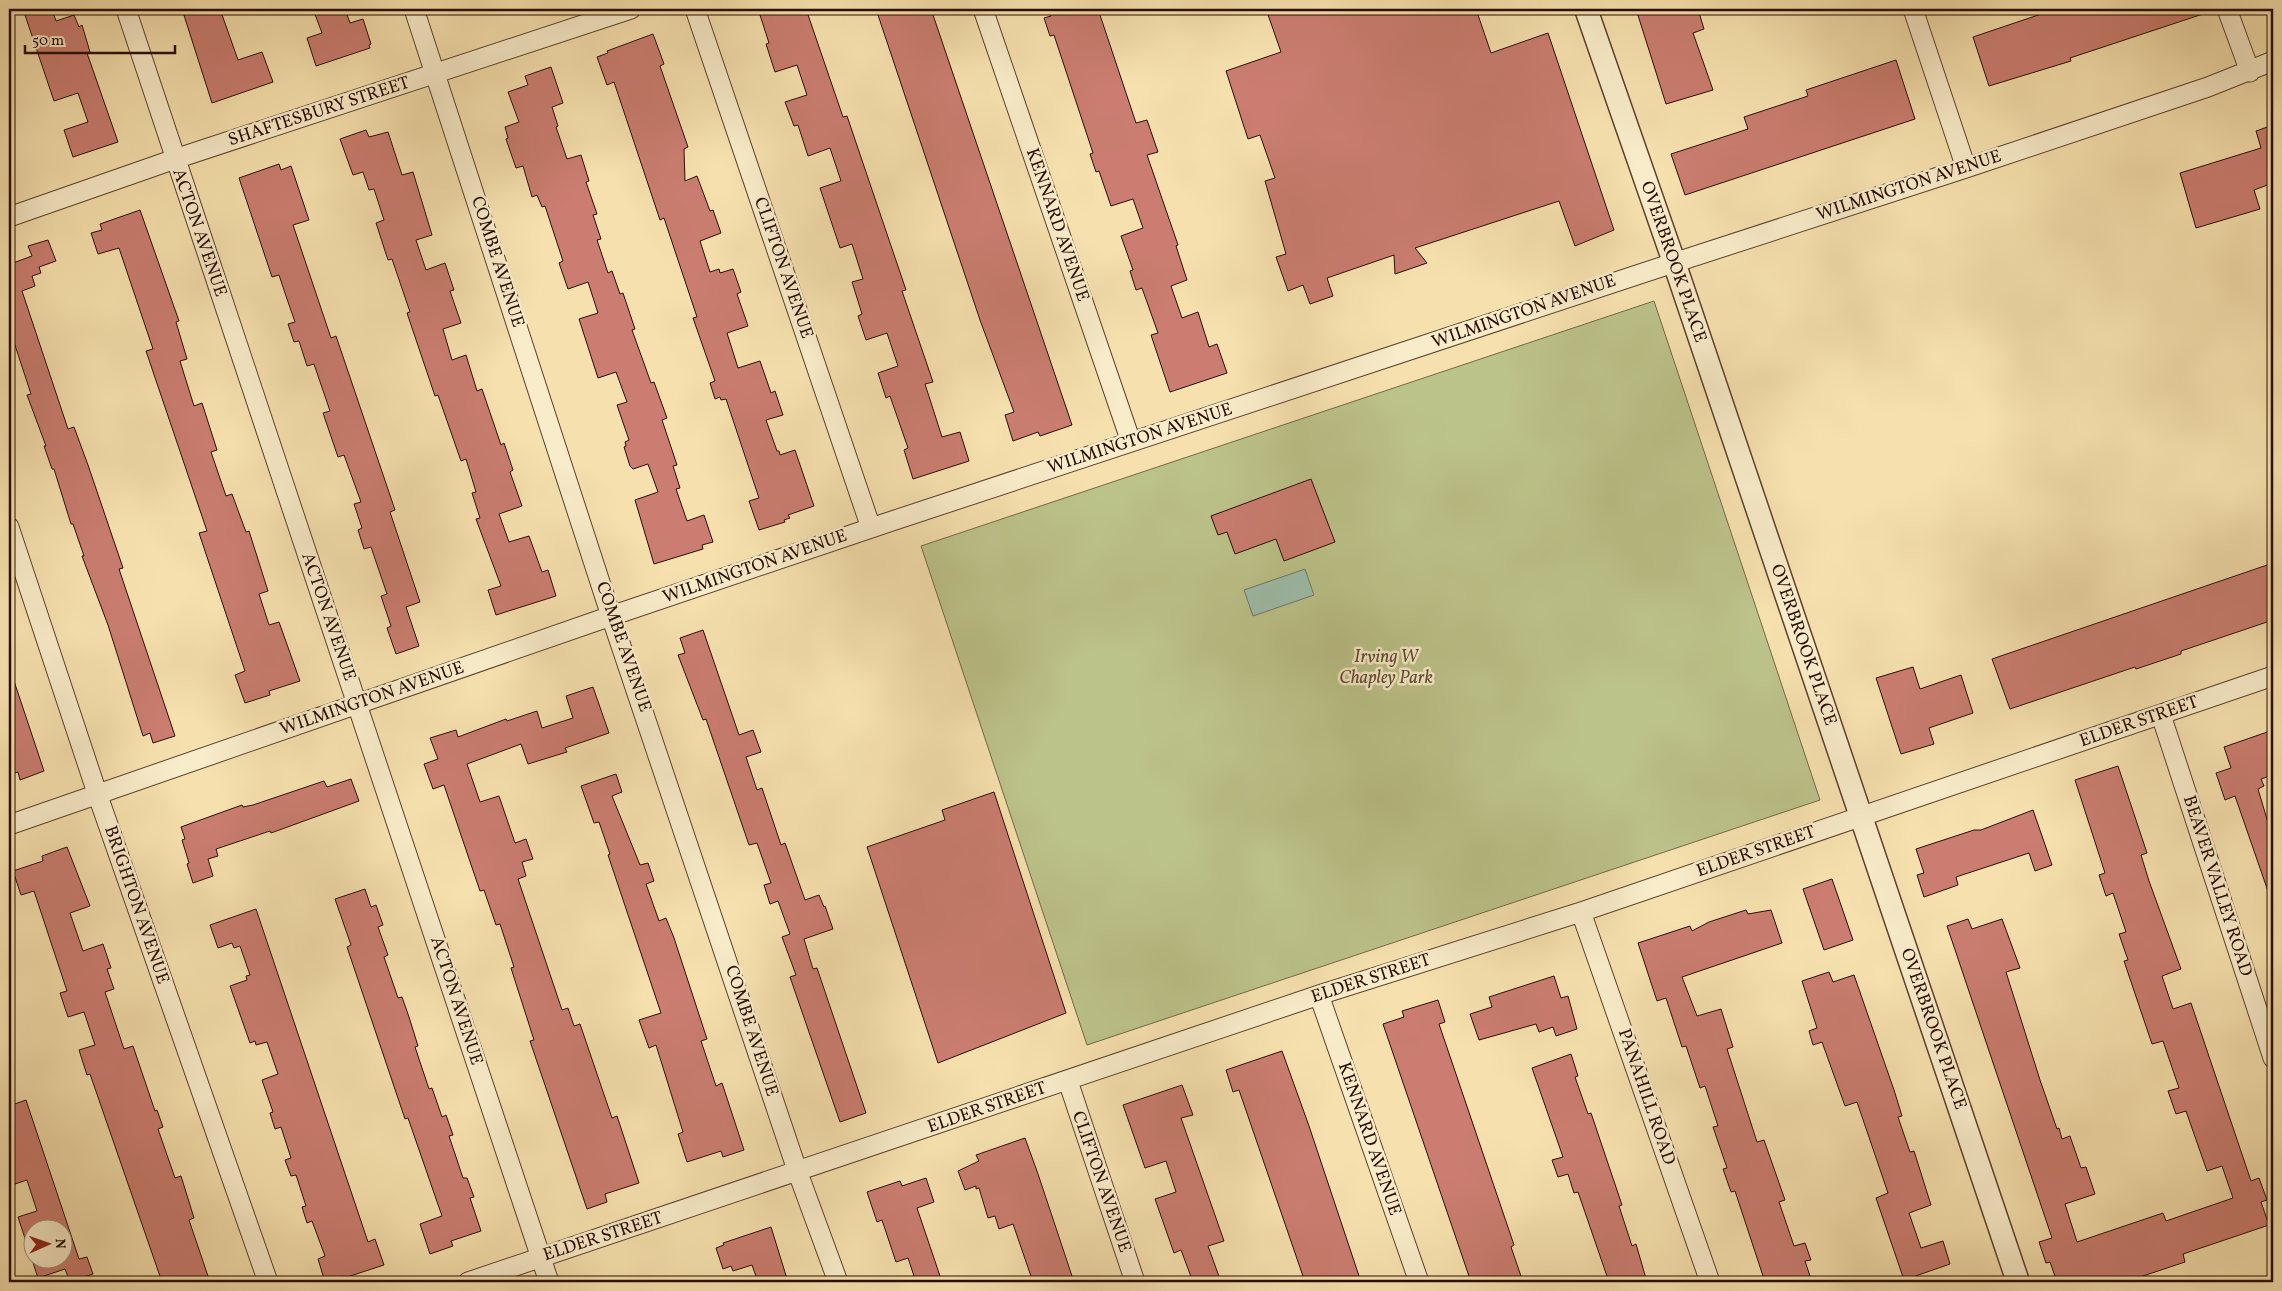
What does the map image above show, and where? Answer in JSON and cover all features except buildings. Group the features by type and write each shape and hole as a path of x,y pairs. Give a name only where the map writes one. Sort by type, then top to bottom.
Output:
{"street":[{"name":"ACTON AVENUE","path":"126,9 549,1282"},
{"name":"COMBE AVENUE","path":"414,9 611,616 798,1172 838,1282"},
{"name":"SHAFTESBURY STREET","path":"9,217 175,159 631,9"},
{"name":"CLIFTON AVENUE","path":"695,9 871,528"},
{"name":"KENNARD AVENUE","path":"983,9 1131,442"},
{"name":"OVERBROOK PLACE","path":"1586,9 1674,262 2018,1282"},
{"path":"1913,9 1966,168"},
{"path":"2228,9 2250,72"},
{"name":"WILMINGTON AVENUE","path":"9,825 98,796 357,704 871,528 1674,262 1966,168 2250,72 2273,61"},
{"name":"BRIGHTON AVENUE","path":"9,527 98,796 268,1282"},
{"name":"ELDER STREET","path":"468,1282 1319,995 1581,912 2273,676"},
{"name":"BEAVER VALLEY ROAD","path":"2161,715 2273,1058"},
{"name":"PANAHILL ROAD","path":"1581,912 1710,1282"},
{"name":"KENNARD AVENUE","path":"1319,995 1418,1282"},
{"name":"CLIFTON AVENUE","path":"1068,1081 1135,1282"}],"green space":[{"name":"Irving W Chapley Park","path":"1654,301 1820,800 1087,1045 921,546"}],"shaded area":[{"path":"1305,569 1314,595 1253,616 1244,590"}]}
